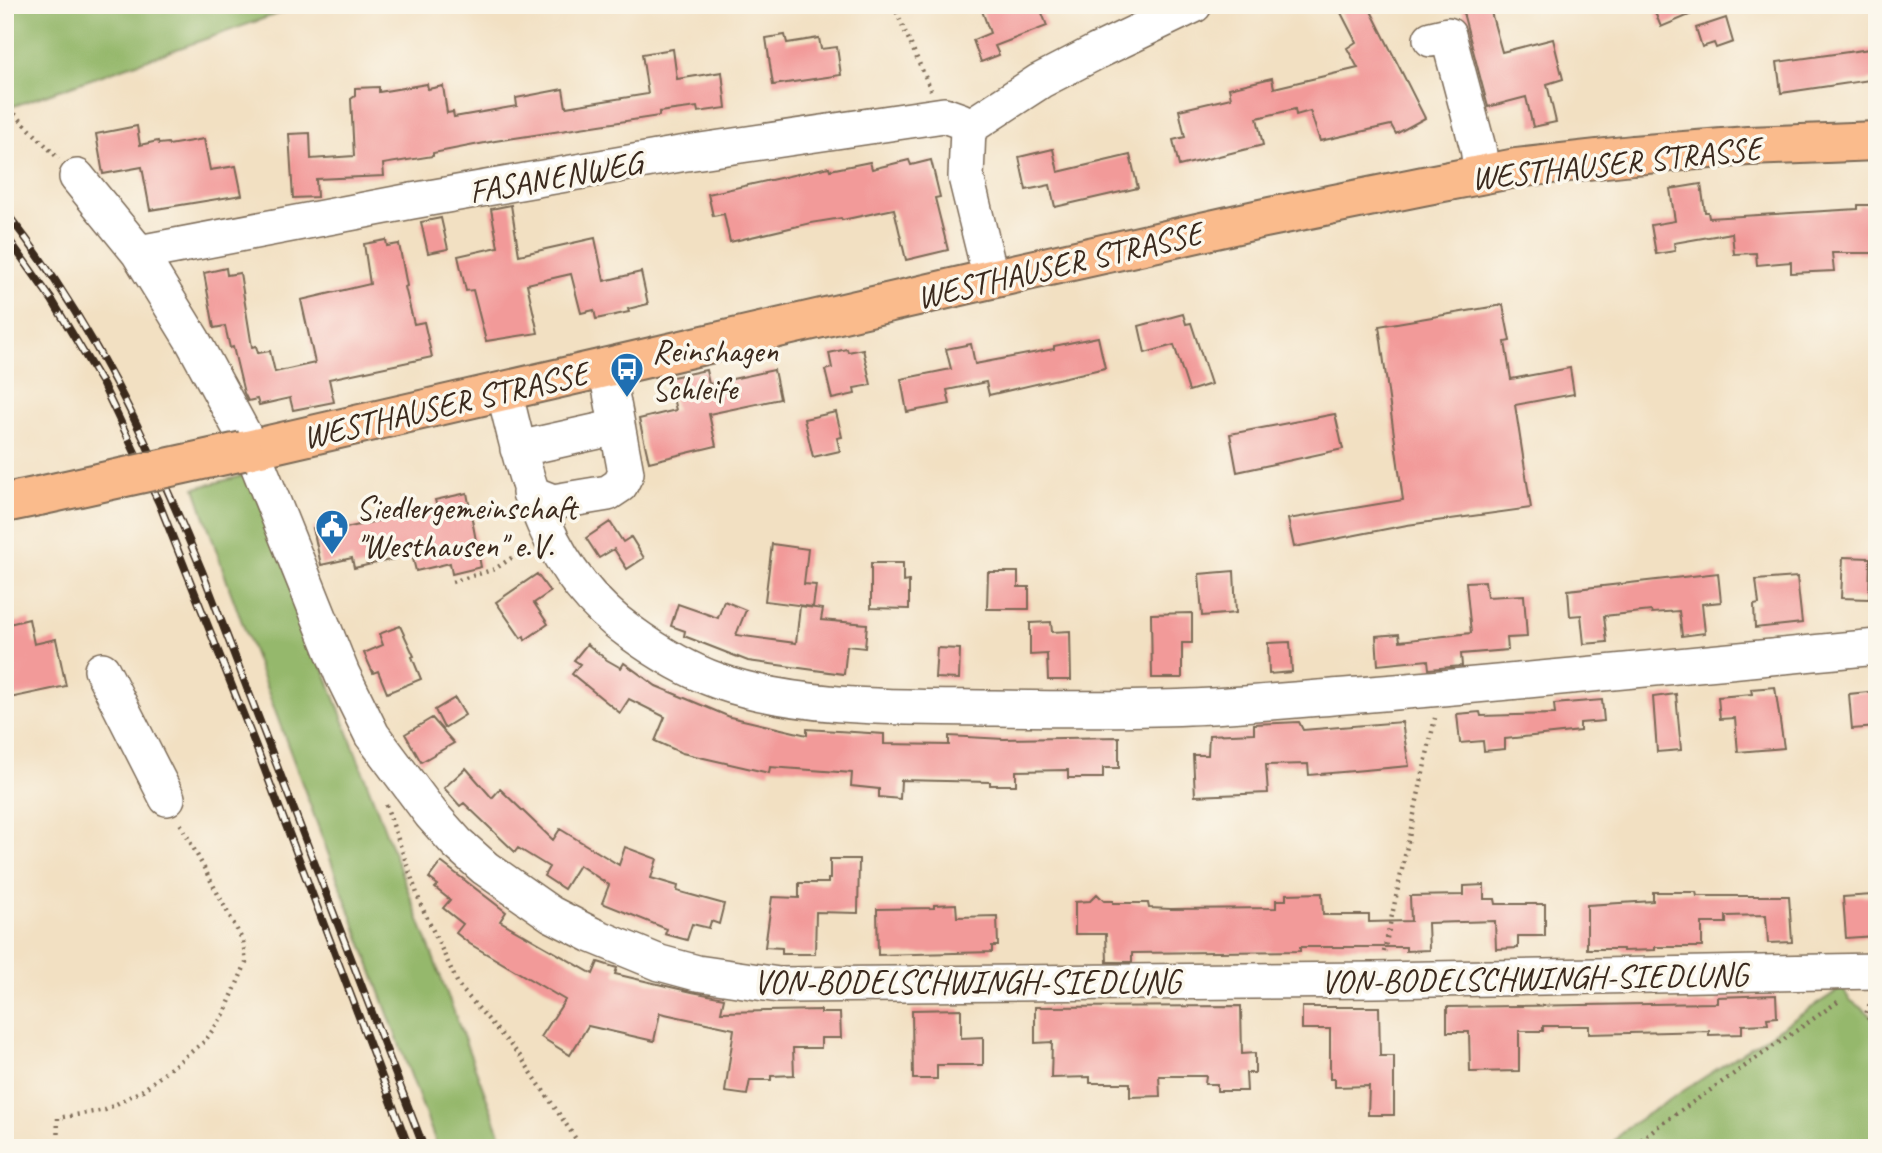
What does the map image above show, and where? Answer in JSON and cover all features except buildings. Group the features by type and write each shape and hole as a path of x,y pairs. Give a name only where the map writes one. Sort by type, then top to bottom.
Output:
{"main road":[{"name":"WESTHAUSER STRASSE","path":"22,499 1260,219 1482,174 1633,155 1748,146 1877,141"}],"street":[{"name":"FASANENWEG","path":"139,253 667,156 956,122 1194,5"},
{"path":"1431,39 1448,35 1478,148 1482,174"},
{"path":"956,122 966,177 991,279"},
{"path":"76,177 139,253 193,341 247,450"},
{"path":"530,493 553,502 608,493 620,485 626,473 606,366"},
{"path":"504,390 530,493 547,532 581,585 626,630 672,659 717,681 779,696 892,707 1190,707 1442,688 1877,647"},
{"path":"518,449 617,427"},
{"name":"VON-BODELSCHWINGH-SIEDLUNG","path":"247,450 342,674 372,735 430,814 485,869 551,914 592,935 660,963 697,973 779,985 1376,980 1877,971"},
{"path":"102,670 167,798"}],"path":[{"path":"897,5 897,13 914,55 956,122"},
{"path":"5,104 76,177"},
{"path":"452,582 495,569 547,532"},
{"path":"1376,980 1442,688"},
{"path":"382,793 421,905 459,986 520,1056 582,1148"},
{"path":"57,1148 58,1118 104,1110 143,1090 205,1041 224,1014 246,963 243,942 167,798"},
{"path":"1877,988 1866,1014 1877,1033"},
{"path":"1630,1148 1844,998"}],"green space":[{"path":"5,5 303,5 5,109"},
{"path":"250,474 501,1136 569,1148 438,1148 230,590 195,488"},
{"path":"1842,988 1850,1000 1877,1019 1877,1148 1608,1148 1626,1128"}],"railway":[{"path":"5,211 66,296 116,384 161,475 202,571 424,1148"},
{"path":"5,234 52,300 103,385 159,503 255,744 409,1148"}],"place":[{"name":"Reinshagen Schleife","path":"627,399"},
{"name":"Siedlergemeinschaft \"Westhausen\" e.V.","path":"332,556"}]}
